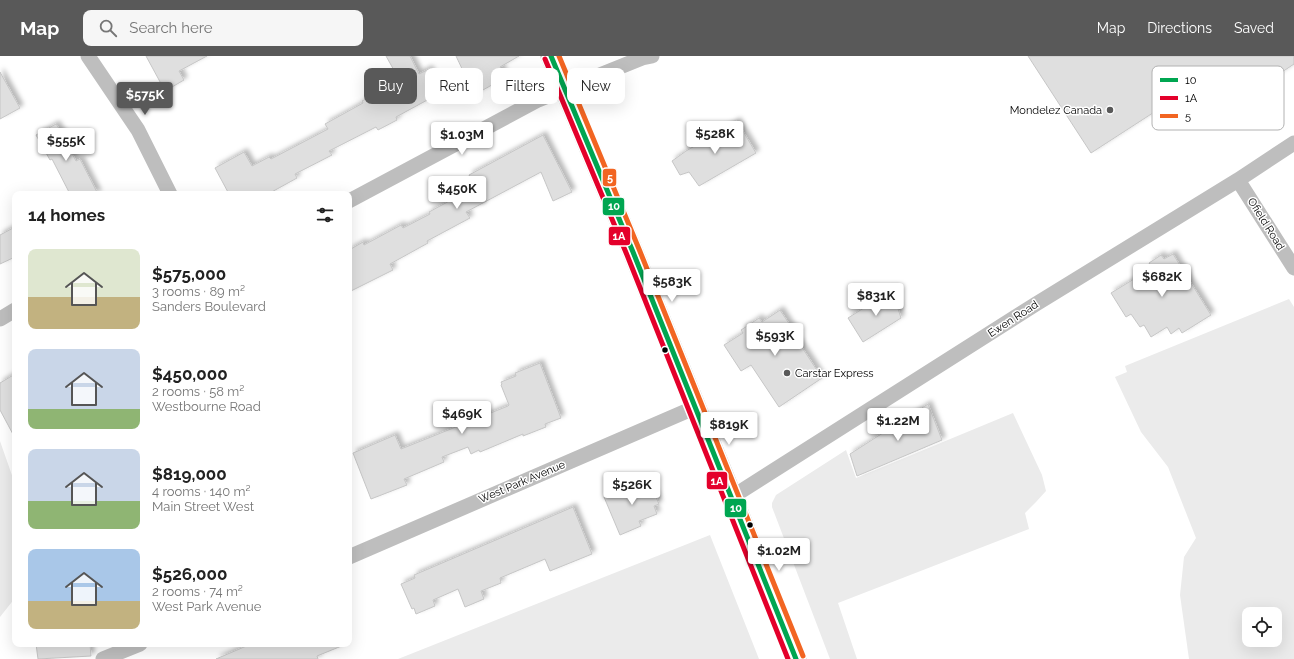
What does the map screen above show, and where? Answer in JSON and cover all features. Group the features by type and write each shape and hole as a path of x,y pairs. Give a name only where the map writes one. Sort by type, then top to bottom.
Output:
{"main road":[{"path":"551,56 696,407 796,659"}],"street":[{"path":"88,56 138,130 168,191"},
{"path":"352,199 538,100 642,58 652,56"},
{"name":"Ewen Road","path":"732,497 1036,304 1238,180 1294,143"},
{"name":"Ofield Road","path":"1238,180 1294,268"},
{"path":"0,319 12,312"},
{"name":"West Park Avenue","path":"352,556 696,407"},
{"path":"103,659 133,647"}],"shaded area":[{"path":"1289,299 1294,307 1294,659 1189,659 1180,595 1184,557 1196,538 1168,467 1141,432 1115,377 1127,372 1125,366"},
{"path":"1013,413 1042,475 1046,491 1025,513 1029,529 838,603 857,659 830,659 772,507 772,503 776,495 846,450 856,478"},
{"path":"0,441 12,475 12,602 0,617"},
{"path":"710,535 759,659 398,659"}],"building":[{"path":"146,56 207,56 179,71 184,80 165,91"},
{"path":"386,56 410,56 416,68 393,68"},
{"path":"456,56 519,56 501,68 491,68 491,85 483,90 483,68 462,68"},
{"name":"Mondelez Canada","path":"1028,56 1294,56 1294,64 1284,71 1284,66 1152,66 1152,114 1091,153"},
{"path":"417,70 419,74 425,71 425,101 396,117 397,120 378,130 376,127 329,151 332,155 295,174 297,178 273,191 227,191 215,168 244,152 252,166 269,157 271,159 328,129 325,124 363,103 362,101 364,100 364,104 417,104"},
{"path":"0,72 20,108 0,119"},
{"path":"737,121 756,153 699,186 689,172 680,175 672,161"},
{"path":"56,124 64,136 63,137 76,161 80,159 96,191 68,191 52,159 50,160 36,135"},
{"path":"543,135 572,192 553,201 541,172 466,212 470,218 427,241 428,243 390,264 393,270 352,290 352,248 363,242 364,245 401,225 403,228 475,187 469,175"},
{"path":"12,229 12,258 0,264 0,235"},
{"path":"1173,254 1211,315 1182,333 1179,328 1171,334 1167,327 1151,337 1144,325 1140,327 1131,314 1126,317 1111,293 1152,268 1149,263 1161,255 1164,259"},
{"path":"892,290 901,318 863,342 848,318"},
{"path":"780,310 794,331 792,332 822,378 779,407 751,365 741,371 724,345 743,333 741,330 759,318 762,322"},
{"path":"540,363 561,418 545,424 546,427 523,436 523,434 480,452 479,450 471,454 468,447 442,457 444,462 404,479 407,485 371,499 353,453 395,435 401,449 508,406 509,405 501,382 516,376 515,373"},
{"path":"12,376 12,432 0,410 0,383"},
{"path":"928,404 942,440 857,476 850,454"},
{"path":"644,481 647,488 651,486 659,504 654,506 657,514 639,521 641,526 620,535 604,497"},
{"path":"573,507 592,554 550,571 545,559 500,578 501,583 481,591 484,599 465,607 458,589 433,600 435,606 416,614 414,608 412,609 401,584 415,578 414,575"},
{"path":"36,647 90,647 91,656 38,659"},
{"path":"244,647 339,647 317,656 318,659 216,659"}],"transit line":[{"name":"10","path":"551,56 633,252 796,659"},
{"name":"5","path":"559,56 639,249 803,656"},
{"name":"1A","path":"545,59 627,255 788,659"}],"place":[{"name":"Mondelez Canada","path":"1110,110"},
{"name":"Carstar Express","path":"787,373"}]}
